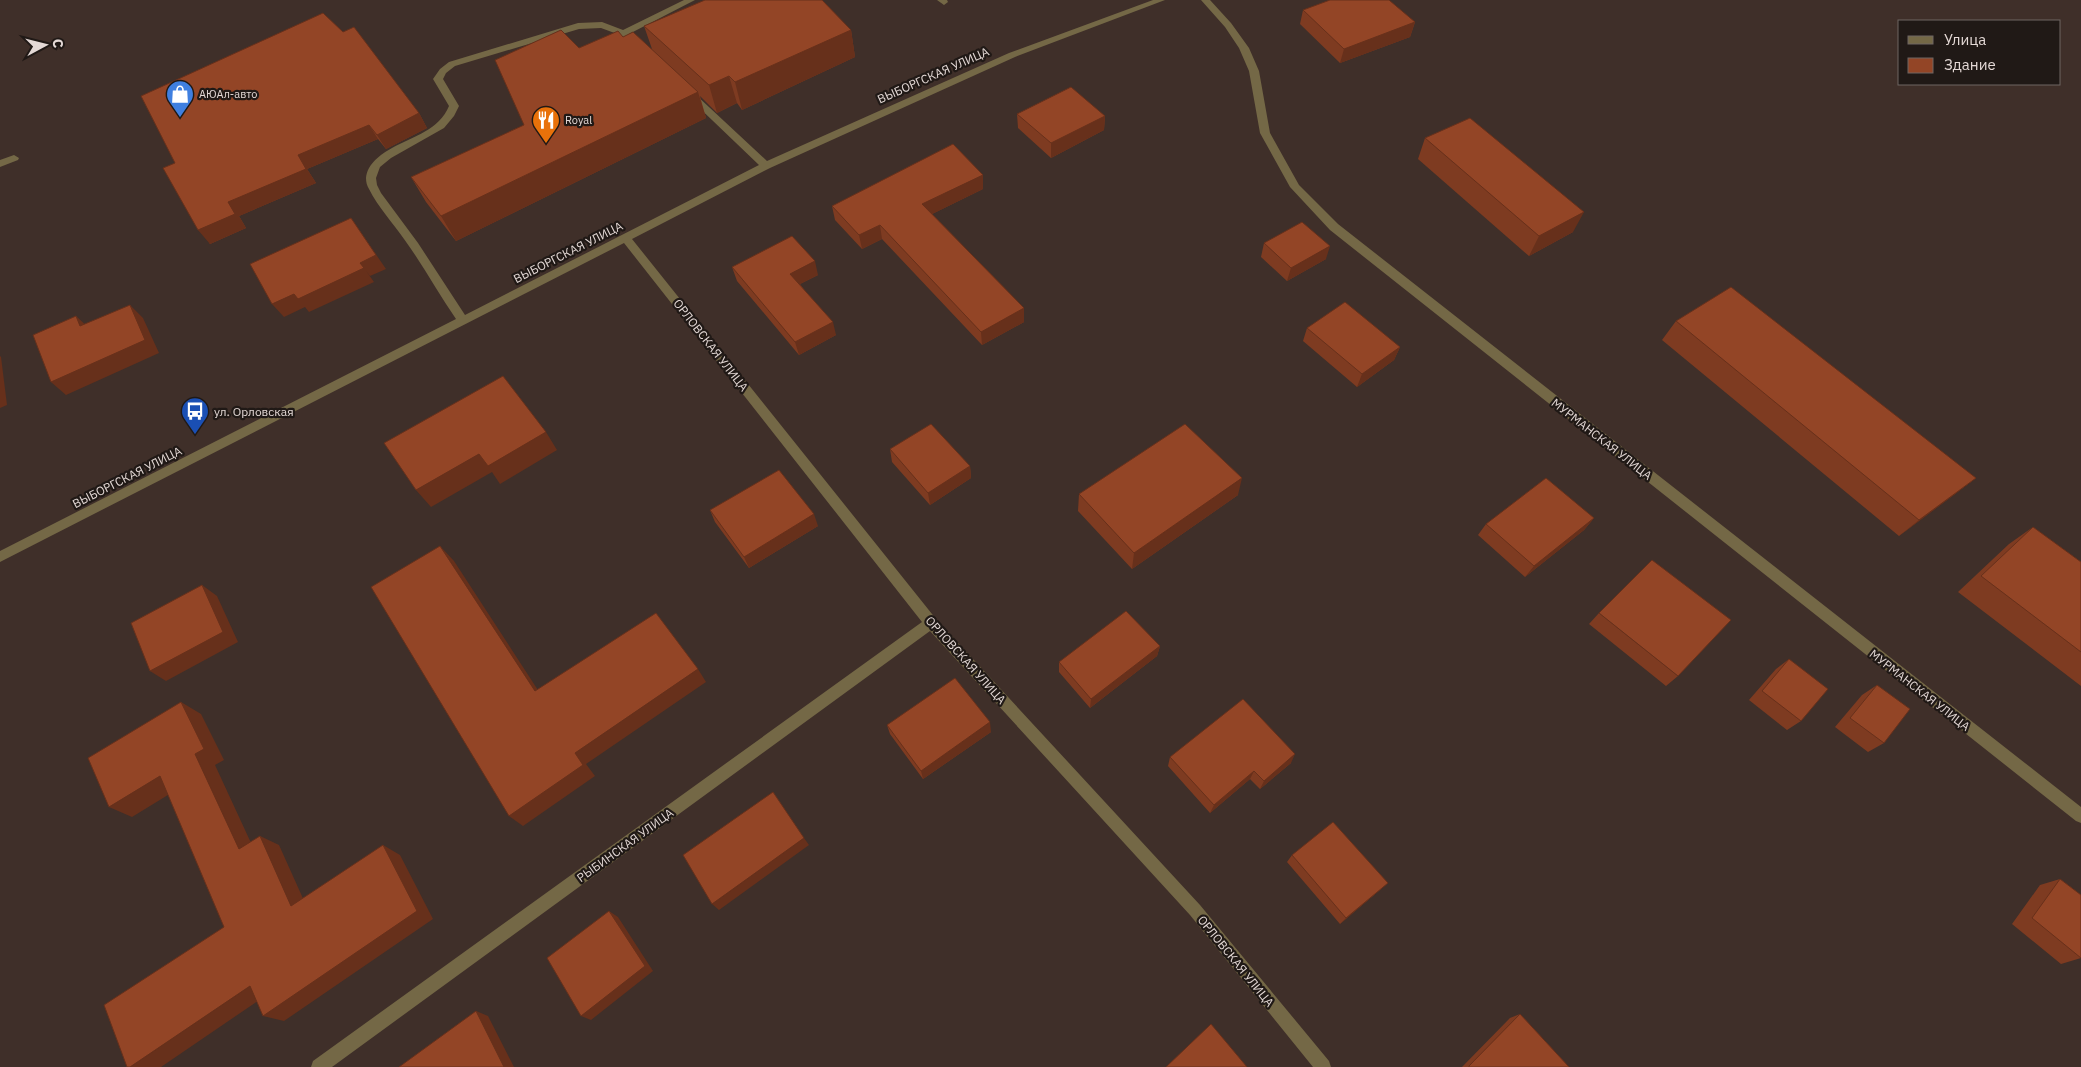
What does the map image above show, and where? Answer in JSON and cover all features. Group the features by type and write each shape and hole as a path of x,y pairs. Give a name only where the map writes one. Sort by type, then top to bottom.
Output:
{"street":[{"path":"623,32 690,0"},
{"name":"ВЫБОРГСКАЯ УЛИЦА","path":"0,557 766,166 1012,55 1160,0"},
{"name":"МУРМАНСКАЯ УЛИЦА","path":"1205,0 1244,48 1254,71 1264,133 1296,187 1334,227 2081,816"},
{"path":"463,321 409,236 372,186 372,174 378,163 391,152 439,128 451,117 454,106 438,79 443,71 452,64 578,26 602,25 623,32 645,52"},
{"path":"680,86 766,166"},
{"path":"0,164 14,158"},
{"name":"ОРЛОВСКАЯ УЛИЦА","path":"626,238 931,623 1195,910 1323,1067"},
{"name":"РЫБИНСКАЯ УЛИЦА","path":"319,1067 931,623"}],"building":[{"path":"705,0 822,0 851,30 735,82 729,76 709,85 644,26"},
{"path":"1330,0 1389,0 1415,22 1344,49 1303,10"},
{"path":"323,13 343,32 354,27 419,113 377,135 369,125 298,155 306,169 228,202 235,214 198,230 163,168 175,163 141,96"},
{"name":"Royal","path":"561,30 579,48 618,31 623,37 633,32 698,92 441,216 411,177 524,125 495,60"},
{"path":"1071,87 1105,116 1051,143 1017,114"},
{"path":"1470,118 1584,212 1539,236 1425,138"},
{"path":"953,144 983,175 922,204 1024,308 981,332 880,225 859,235 832,206"},
{"path":"351,218 376,255 360,263 364,268 298,299 294,294 272,304 250,264"},
{"path":"1302,222 1330,246 1291,268 1264,243"},
{"path":"792,236 815,261 790,274 833,322 795,342 732,267"},
{"path":"1731,287 1976,478 1919,520 1676,321"},
{"path":"1345,302 1400,347 1362,374 1307,328"},
{"path":"130,305 145,340 51,382 33,335 76,316 80,326"},
{"path":"503,376 546,432 488,466 479,454 416,490 384,443"},
{"path":"931,424 970,466 928,493 890,449"},
{"path":"1185,424 1242,478 1134,553 1079,494"},
{"path":"779,470 814,514 744,557 710,510"},
{"path":"1546,478 1594,518 1534,566 1486,524"},
{"path":"2033,527 2081,562 2081,652 1981,576"},
{"path":"440,546 535,691 656,613 698,669 575,753 583,765 509,816 371,587"},
{"path":"1652,560 1731,620 1678,676 1599,613"},
{"path":"202,585 223,632 150,671 131,623"},
{"path":"1126,611 1160,646 1091,699 1059,662"},
{"path":"1789,659 1828,689 1801,721 1762,691"},
{"path":"955,678 990,722 921,771 887,725"},
{"path":"1877,685 1910,709 1884,743 1850,718"},
{"path":"1243,699 1295,754 1264,781 1254,771 1214,805 1170,757"},
{"path":"181,702 204,749 195,754 239,849 260,836 291,906 383,845 417,911 263,1016 250,986 130,1067 127,1067 104,1005 224,927 160,776 109,807 88,758"},
{"path":"773,792 804,838 712,904 683,855"},
{"path":"1333,822 1388,883 1346,918 1292,855"},
{"path":"2060,879 2081,895 2081,958 2032,918"},
{"path":"609,911 645,966 581,1016 547,958"},
{"path":"476,1011 504,1067 399,1067"},
{"path":"1520,1014 1569,1067 1469,1067 1469,1066"},
{"path":"1211,1024 1247,1067 1166,1067"}],"place":[{"name":"АЮАл-авто","path":"180,118"},
{"name":"Royal","path":"546,144"},
{"name":"ул. Орловская","path":"195,435"}]}
